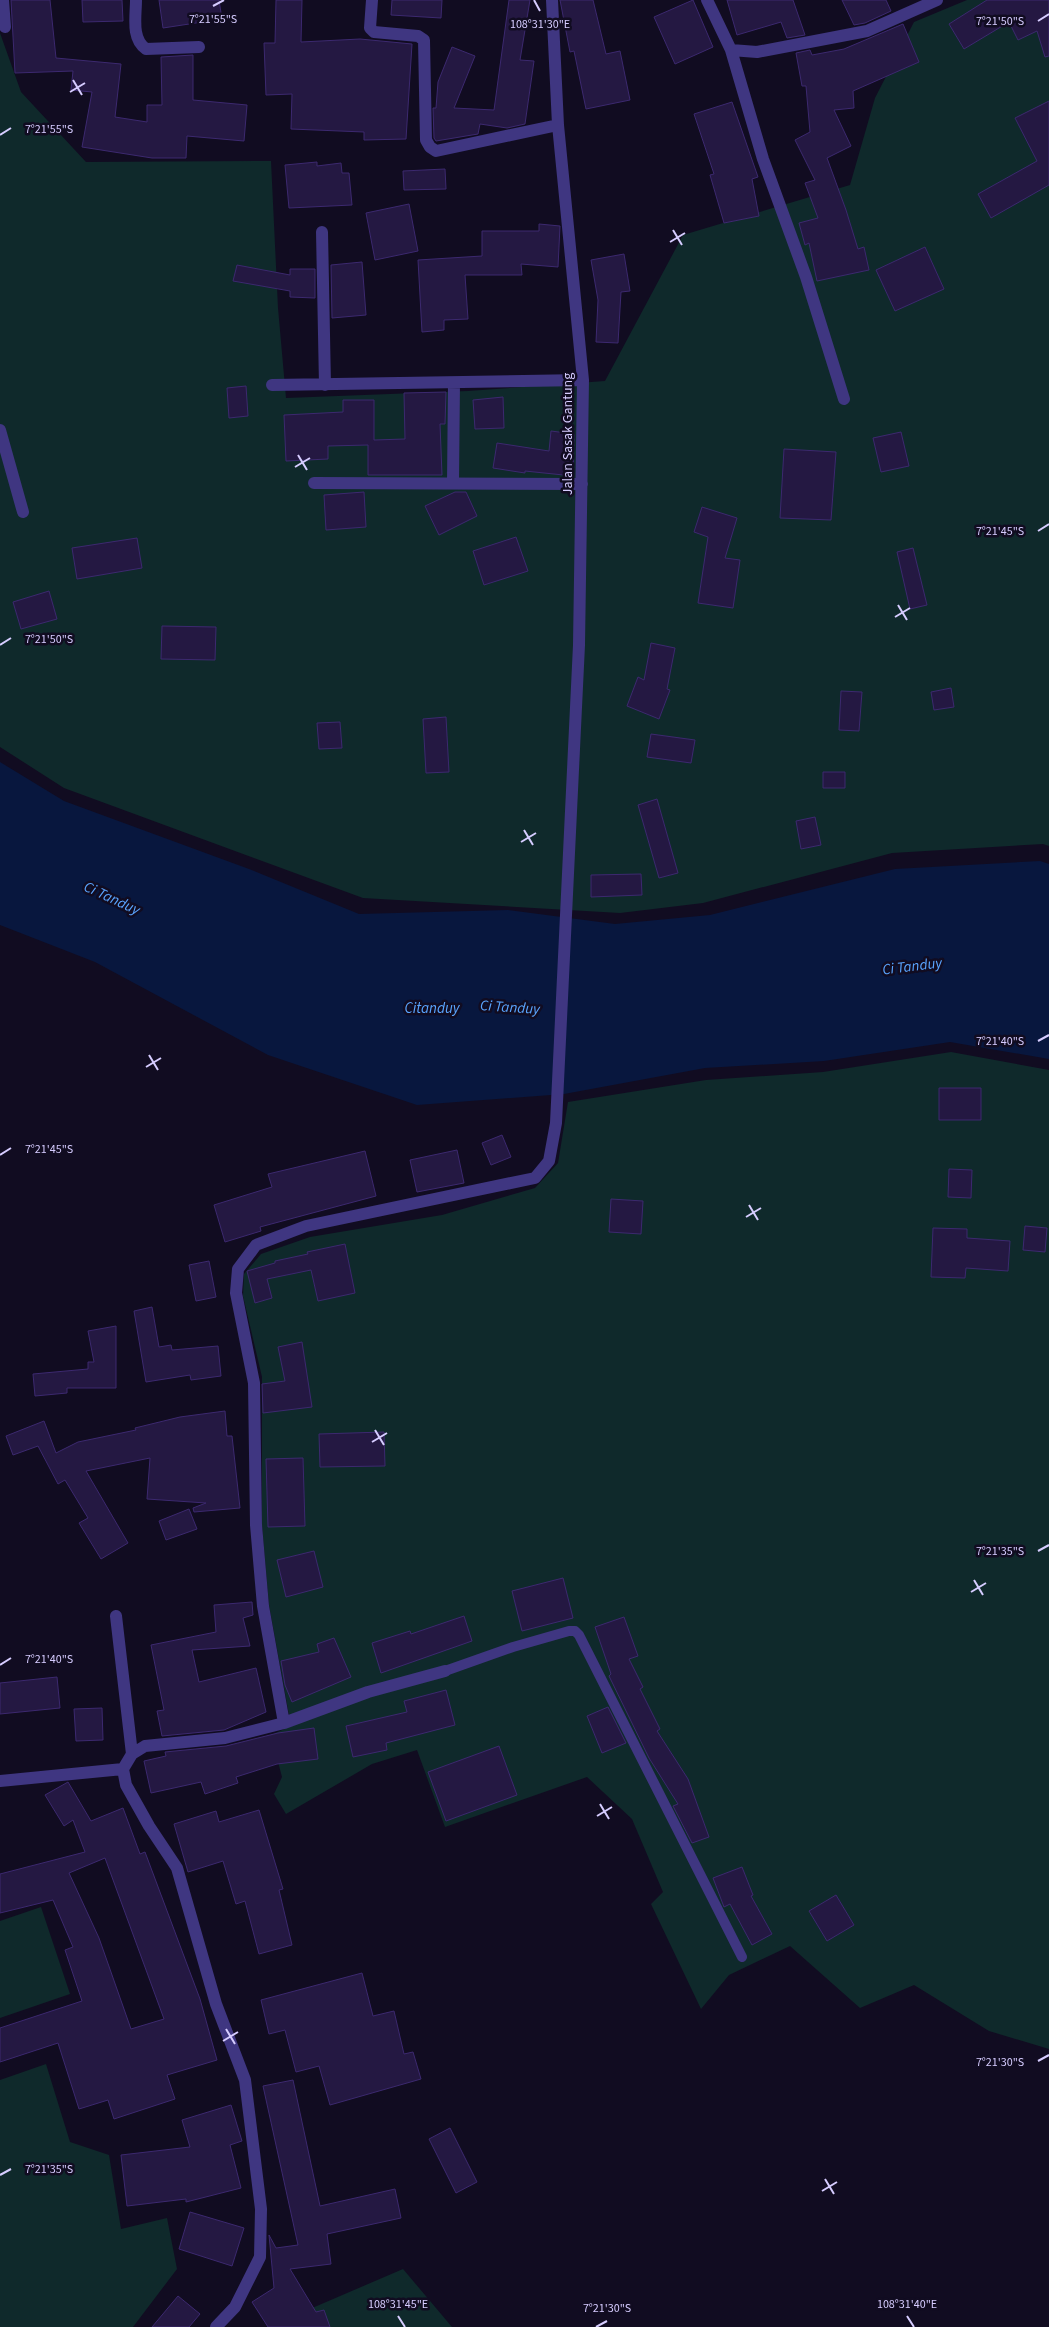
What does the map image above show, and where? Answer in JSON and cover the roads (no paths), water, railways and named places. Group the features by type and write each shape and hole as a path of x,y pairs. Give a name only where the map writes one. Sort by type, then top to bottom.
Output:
{"street":[{"path":"3,0 5,27"},
{"path":"136,0 136,35 142,46 146,49 199,47"},
{"path":"372,0 370,28 374,32 418,36 424,40 426,140 430,147 436,151 558,125"},
{"name":"Jalan Sasak Gantung","path":"284,1723 263,1606 256,1525 254,1382 236,1294 238,1269 256,1246 306,1226 535,1178 549,1160 556,1123 579,645 583,380 558,125 552,0"},
{"path":"707,0 731,50 763,159 806,277 844,398"},
{"path":"731,50 757,52 867,31 937,0"},
{"path":"322,232 325,385"},
{"path":"272,385 583,380"},
{"path":"453,482 454,383"},
{"path":"0,430 23,512"},
{"path":"314,483 453,482 582,484"},
{"path":"116,1616 132,1754"},
{"path":"216,2327 235,2307 260,2256 261,2209 246,2080 216,2004 177,1868 149,1826 126,1785 123,1769 132,1754 145,1746 225,1738 284,1723 368,1692 445,1671"},
{"path":"0,1781 123,1769"}],"lane":[{"path":"445,1671 513,1647 575,1631 579,1635 742,1957"}],"water":[{"name":"Citanduy","path":"0,762 64,801 249,869 359,914 508,910 615,924 710,915 895,869 1040,861 1049,864 1049,1059 950,1042 824,1061 705,1068 564,1094 417,1105 268,1055 95,962 0,925"}],"water label":[{"name":"Ci Tanduy","path":"112,898"},
{"name":"Ci Tanduy","path":"912,966"},
{"name":"Ci Tanduy","path":"510,1007"}]}
